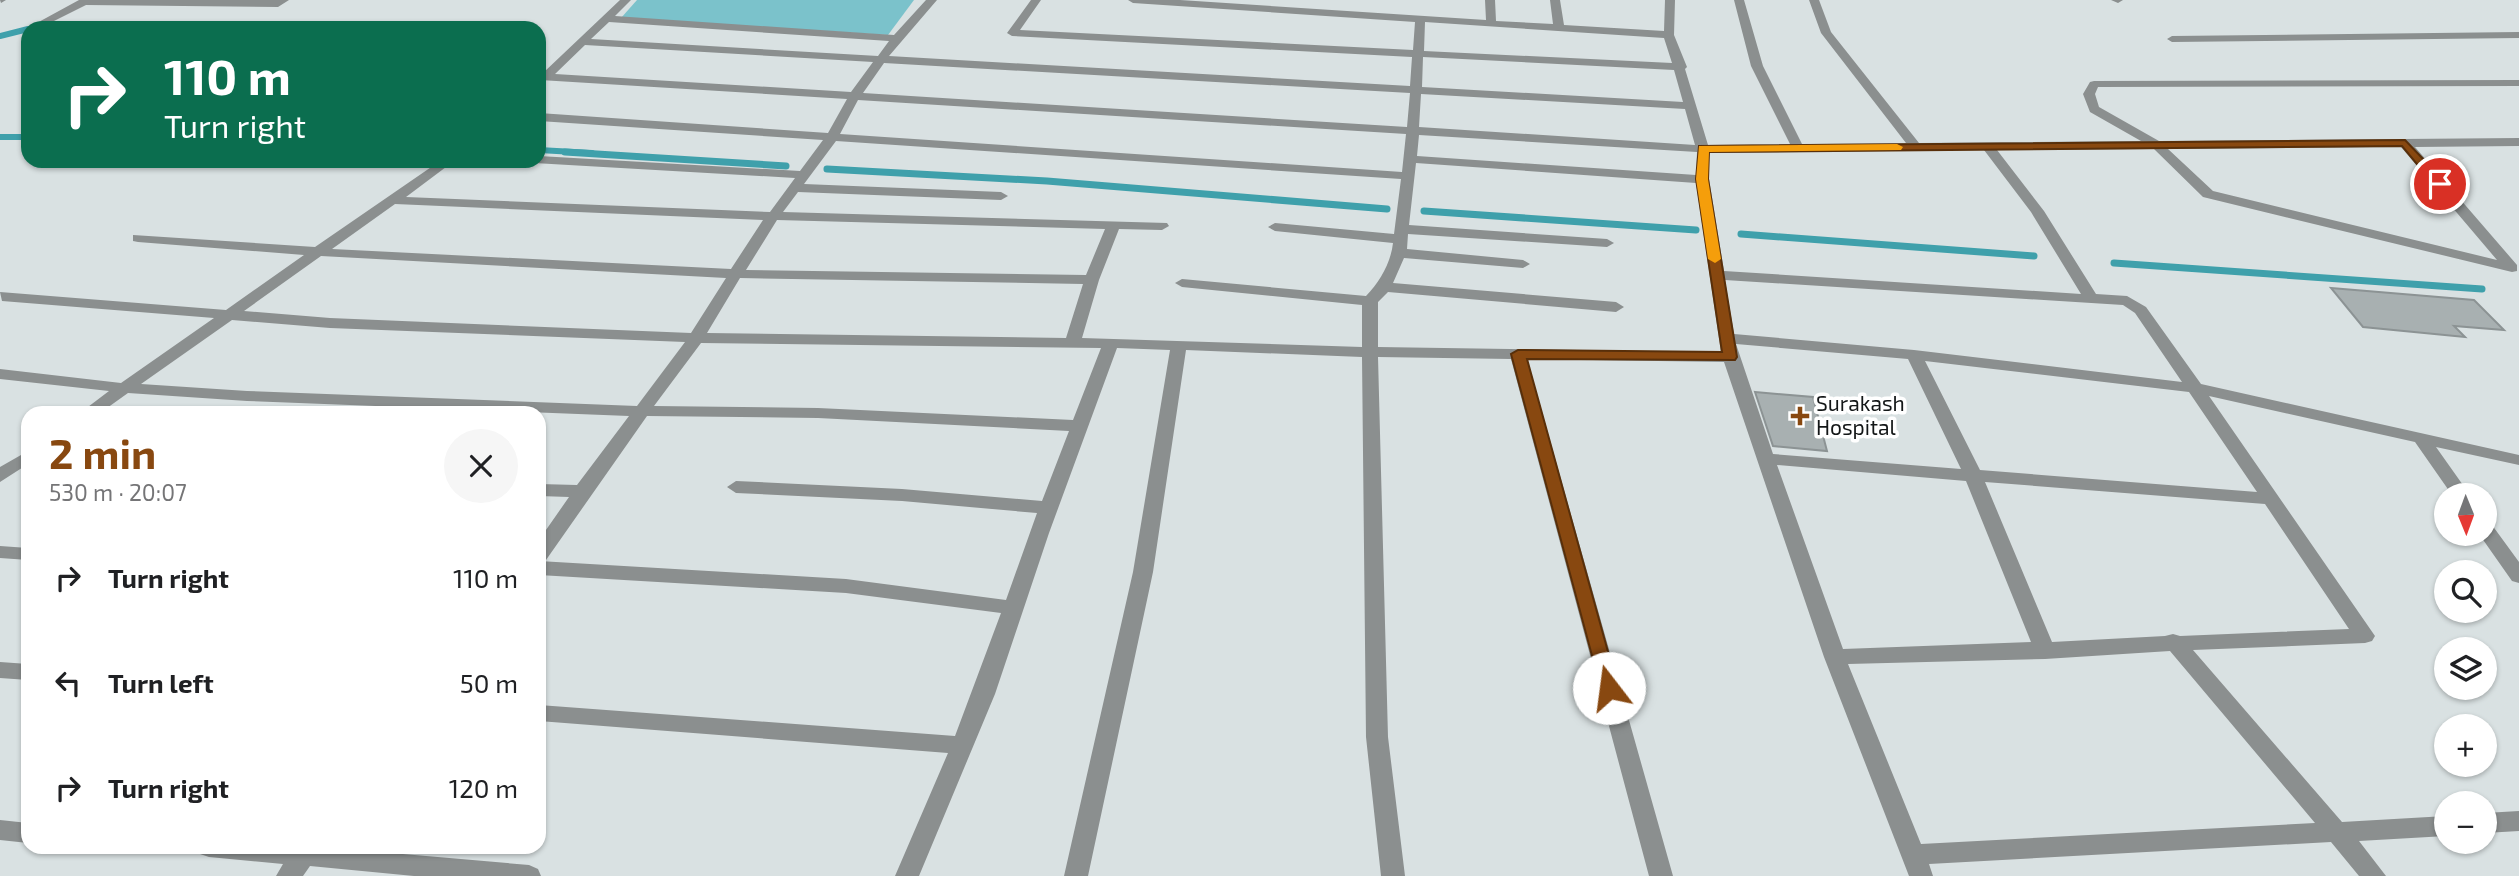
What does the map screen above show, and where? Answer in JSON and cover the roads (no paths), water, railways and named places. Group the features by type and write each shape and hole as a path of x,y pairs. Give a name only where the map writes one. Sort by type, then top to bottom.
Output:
{"street":[{"path":"46,21 86,1 278,4 284,0"},
{"path":"546,74 626,0"},
{"path":"546,545 582,491 696,338 739,274 773,216 832,137 855,95 897,38 932,0"},
{"path":"1036,0 1012,33 1681,67"},
{"path":"1133,0 1420,21 1670,35"},
{"path":"1490,0 1491,25"},
{"path":"1555,0 1559,28"},
{"path":"1670,0 1670,35 1703,149 1702,179 1729,347 1835,657 1916,866 2434,827"},
{"path":"1739,0 1757,66 1798,148"},
{"path":"1814,0 1826,33 1915,147"},
{"path":"606,19 897,38"},
{"path":"1393,876 1377,737 1370,301 1384,287 1400,240 1413,131 1420,21"},
{"path":"2172,39 2519,35"},
{"path":"582,43 1692,106"},
{"path":"546,78 855,95 1703,149 2519,142"},
{"path":"2515,272 2208,194 2157,145 2109,120 2094,109 2089,94 2094,84 2519,83"},
{"path":"546,117 1408,176"},
{"path":"2405,143 2515,272"},
{"path":"1988,146 2037,211 2091,298"},
{"path":"1410,159 1702,179"},
{"path":"546,160 805,175"},
{"path":"99,406 438,168"},
{"path":"795,188 1001,196"},
{"path":"392,200 773,216 1162,226"},
{"path":"1073,342 1092,280 1114,225"},
{"path":"1275,227 1400,240 1523,264"},
{"path":"138,238 318,252 739,274 1092,280"},
{"path":"1400,240 1607,243"},
{"path":"1717,275 2127,302 2141,310 2365,636 2173,642 2045,651 1835,657"},
{"path":"1182,283 1370,301"},
{"path":"1384,287 1616,307"},
{"path":"2,296 227,317 696,338 1073,342 1518,354 1729,347 1914,355 2193,388 2519,460"},
{"path":"907,876 984,694 1048,509 1111,343"},
{"path":"1076,876 1143,572 1179,345"},
{"path":"1518,354 1661,876"},
{"path":"1914,355 1973,475 2045,651"},
{"path":"0,374 125,388 247,396 512,406"},
{"path":"546,407 818,413 1080,426"},
{"path":"2421,438 2453,483"},
{"path":"1766,459 2270,499"},
{"path":"0,476 18,462"},
{"path":"736,487 902,495 1048,509"},
{"path":"546,490 582,491"},
{"path":"2497,546 2519,576"},
{"path":"0,552 21,554"},
{"path":"546,568 846,586 1014,608"},
{"path":"2173,642 2374,876"},
{"path":"0,670 21,672"},
{"path":"546,714 962,745"},
{"path":"2497,822 2519,821"},
{"path":"0,830 21,832"},
{"path":"288,876 306,854"},
{"path":"335,854 529,876"}],"waterway":[{"path":"0,36 21,31"},
{"path":"0,137 21,137"},
{"path":"546,150 592,153"},
{"path":"565,152 786,166"},
{"path":"827,169 1047,181 1387,209"},
{"path":"1424,211 1696,230"},
{"path":"1741,234 2034,256"},
{"path":"2114,263 2482,289"}],"place":[{"name":"Surakash Hospital","path":"1800,416"}]}
